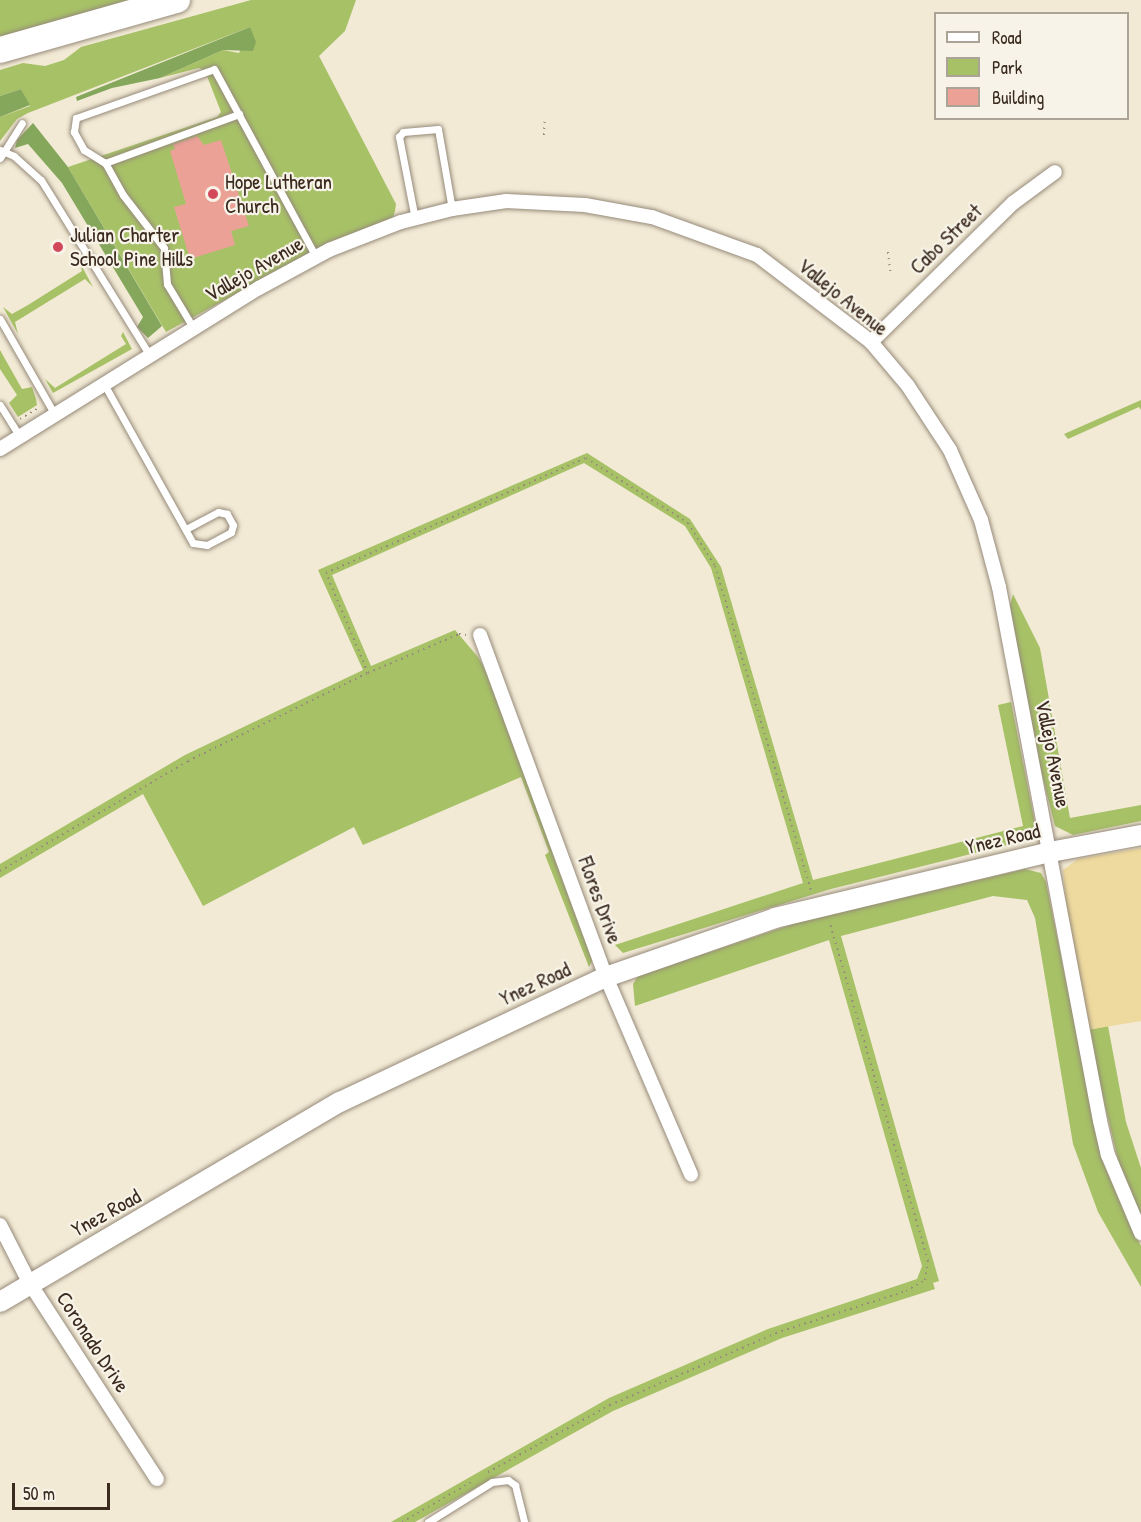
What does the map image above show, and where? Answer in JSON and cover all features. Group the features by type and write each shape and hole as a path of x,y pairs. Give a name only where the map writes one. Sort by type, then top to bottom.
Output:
{"highway":[{"path":"0,50 177,0"}],"main road":[{"name":"Ynez Road","path":"0,1302 29,1282 156,1213 340,1102 606,977 776,918 1050,852 1141,835"}],"street":[{"name":"Cabo Street","path":"871,342 1013,203 1056,172"},
{"name":"Vallejo Avenue","path":"0,449 194,329 316,257 415,219 452,209 506,201 585,205 652,217 710,235 758,255 871,342 908,386 951,450 981,520 999,587 1107,1155 1141,1233"},
{"name":"Flores Drive","path":"480,635 606,977 690,1174"},
{"name":"Coronado Drive","path":"0,1225 29,1282 157,1479"}],"lane":[{"path":"194,329 167,284 164,248 123,195 105,163 84,150 74,132 76,118 214,69 316,257"},
{"path":"105,163 239,114"},
{"path":"22,123 1,153 41,180 150,356"},
{"path":"415,219 399,137 403,132 438,129 452,209"},
{"path":"0,319 55,415"},
{"path":"104,384 193,543 207,545 231,532 233,525 227,514 218,512 186,529"},
{"path":"0,405 20,436"},
{"path":"428,1522 492,1482 508,1480 515,1485 524,1522"}],"path":[{"path":"544,135 545,117"},
{"path":"888,252 891,275"},
{"path":"0,871 188,760 369,673 459,634 480,635"}],"green space":[{"path":"0,0 145,0 0,42"},
{"path":"251,0 356,0 345,31 319,56 396,204 395,211 393,218 332,241 166,332 68,167 217,117 221,112 205,71 199,68 160,78 223,50 239,53 250,27 28,113 17,119 0,141 0,117 30,106 21,89 0,96 0,70 23,63 45,66 64,60 81,47"},
{"path":"250,27 256,42 253,51 223,50 160,78 112,88 77,101 76,97"},
{"path":"21,89 30,105 0,117 0,96"},
{"path":"33,123 68,167 162,326 148,338 137,327 143,317 62,183 28,144 15,148 17,140"},
{"path":"79,261 93,287 85,279 15,322 18,334 3,307 12,314 28,305 82,271"},
{"path":"123,332 132,349 53,393 45,379 55,388 126,344 121,336"},
{"path":"0,350 22,389 32,387 36,399 37,405 18,417 9,403 17,395 0,369"},
{"path":"1141,400 1141,410 1139,407 1068,439 1064,434"},
{"path":"587,453 690,519 721,567 813,880 1023,826 998,705 1011,702 1035,823 1031,839 831,889 623,953 615,945 803,883 711,568 685,526 584,463 332,575 371,666 455,630 478,657 488,674 593,960 589,967 545,855 549,852 521,777 363,845 354,827 203,906 143,794 0,878 0,864 185,755 363,670 318,570"},
{"path":"1013,594 1040,648 1070,818 1141,805 1141,821 1073,835 1055,826 1040,767 1010,606"},
{"path":"1025,869 1041,873 1046,882 1102,1160 1141,1246 1141,1287 1098,1212 1073,1144 1035,918 1027,900 993,896 841,936 939,1281 933,1283 935,1289 782,1338 613,1411 415,1522 391,1522 609,1398 768,1329 917,1279 922,1266 829,940 635,1006 633,984 638,976 802,921"},
{"path":"1108,1026 1126,1122 1141,1168 1141,1220 1121,1172 1087,1030"}],"sand":[{"path":"1141,848 1141,1021 1087,1030 1066,909 1063,870 1078,859"}],"building":[{"name":"Hope Lutheran Church","path":"197,136 204,145 221,140 249,226 231,231 235,245 190,259 174,207 186,204 170,151 175,149 173,144"}],"place":[{"name":"Hope Lutheran Church","path":"213,194"},
{"name":"Julian Charter School Pine Hills","path":"58,247"}]}
